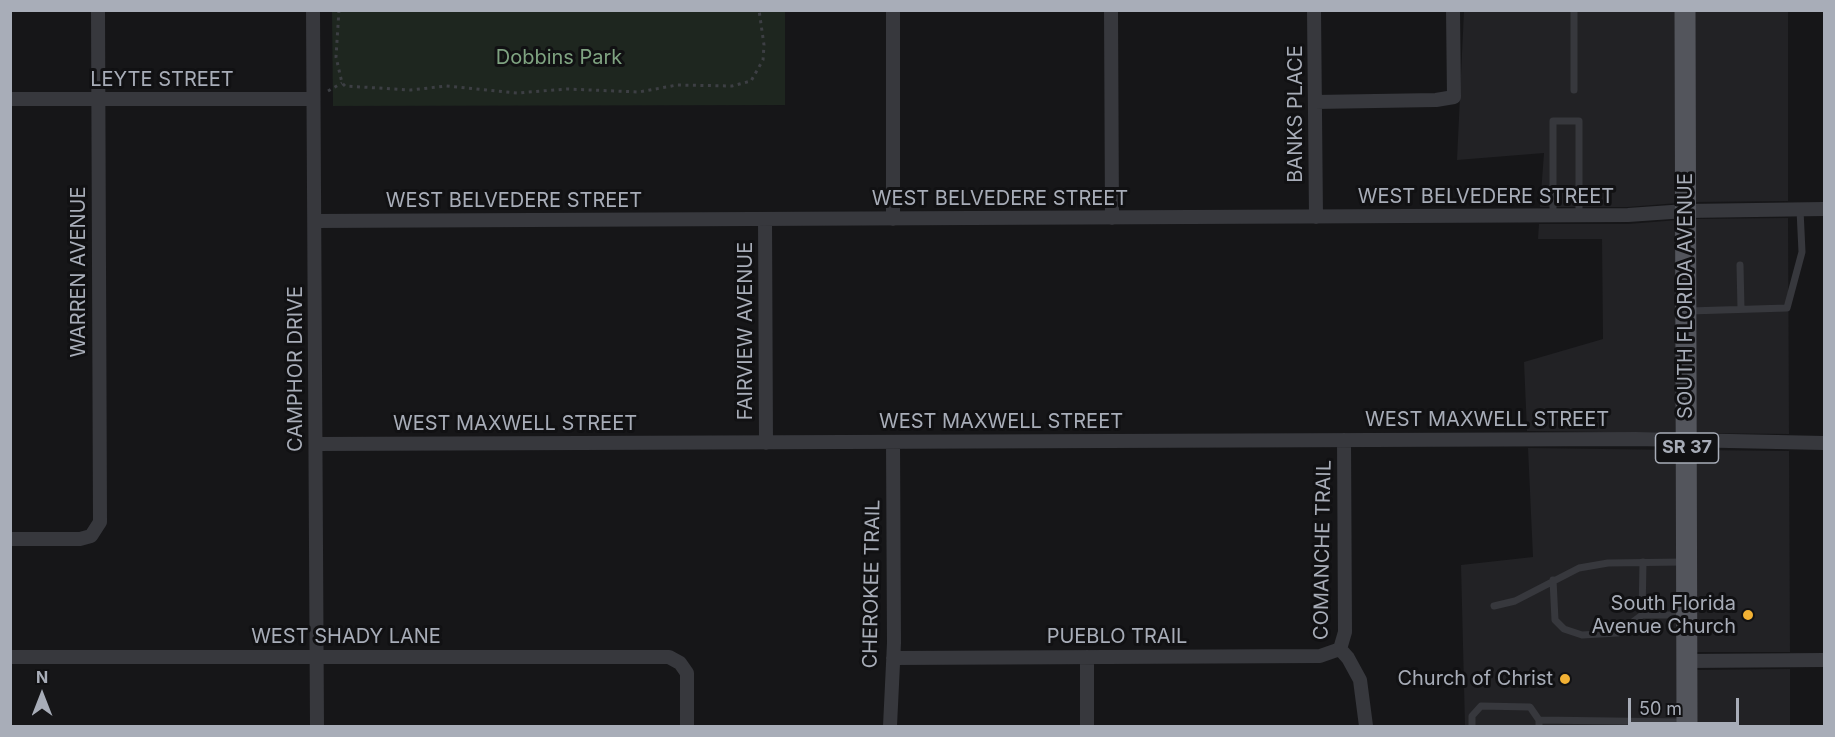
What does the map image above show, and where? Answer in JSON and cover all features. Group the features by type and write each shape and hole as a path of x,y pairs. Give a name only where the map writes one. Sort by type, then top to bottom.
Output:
{"main road":[{"name":"SOUTH FLORIDA AVENUE","path":"1685,10 1687,724"}],"street":[{"name":"WARREN AVENUE","path":"10,539 80,539 96,532 100,522 98,10"},
{"name":"CAMPHOR DRIVE","path":"313,10 316,726"},
{"path":"893,10 893,219"},
{"path":"1111,10 1112,218"},
{"name":"BANKS PLACE","path":"1314,10 1316,217"},
{"path":"1315,102 1436,100 1454,97 1453,10"},
{"name":"LEYTE STREET","path":"10,99 313,99"},
{"name":"WEST BELVEDERE STREET","path":"315,221 1554,216 1824,209"},
{"name":"FAIRVIEW AVENUE","path":"765,219 766,443"},
{"name":"WEST MAXWELL STREET","path":"316,444 1344,440 1824,443"},
{"name":"COMANCHE TRAIL","path":"1344,440 1345,632 1340,649 1348,658 1360,680 1366,726"},
{"name":"CHEROKEE TRAIL","path":"890,726 893,658 893,443"},
{"name":"PUEBLO TRAIL","path":"893,658 1320,656 1340,649"},
{"name":"WEST SHADY LANE","path":"10,657 669,657 680,663 687,673 687,726"},
{"path":"1087,657 1088,726"},
{"path":"1686,661 1824,660"}],"lane":[{"path":"1574,10 1574,90"},
{"path":"1554,216 1554,121 1579,121 1579,215"},
{"path":"1686,311 1787,308 1802,252 1800,210"},
{"path":"1740,264 1741,309"},
{"path":"1642,615 1643,562"},
{"path":"1494,606 1515,601 1579,568 1608,563 1686,562"},
{"path":"1554,580 1555,620 1564,629 1582,634 1605,636 1618,633 1642,615 1686,615"},
{"path":"1472,726 1472,716 1481,706 1530,706 1539,723 1687,724"}],"path":[{"path":"339,10 336,57 342,83 345,86 411,90 446,87 517,93 567,89 639,92 677,85 732,87 751,81 763,60 759,10"}],"shaded area":[{"path":"1464,11 1677,11 1678,203 1628,207 1540,207 1544,153 1457,160"},
{"path":"1693,11 1788,11 1788,201 1693,202"},
{"path":"1788,218 1789,434 1694,433 1694,219"},
{"path":"1678,220 1679,433 1527,431 1524,362 1603,339 1602,239 1538,239 1539,224 1628,224"},
{"path":"1528,448 1679,450 1679,726 1465,726 1461,565 1533,557"},
{"path":"1694,450 1789,451 1790,652 1694,652"},
{"path":"1790,669 1790,726 1695,726 1694,670"}],"green space":[{"name":"Dobbins Park","path":"332,11 785,11 785,105 333,106"}],"place":[{"name":"South Florida Avenue Church","path":"1748,615"},
{"name":"Church of Christ","path":"1565,679"}]}
